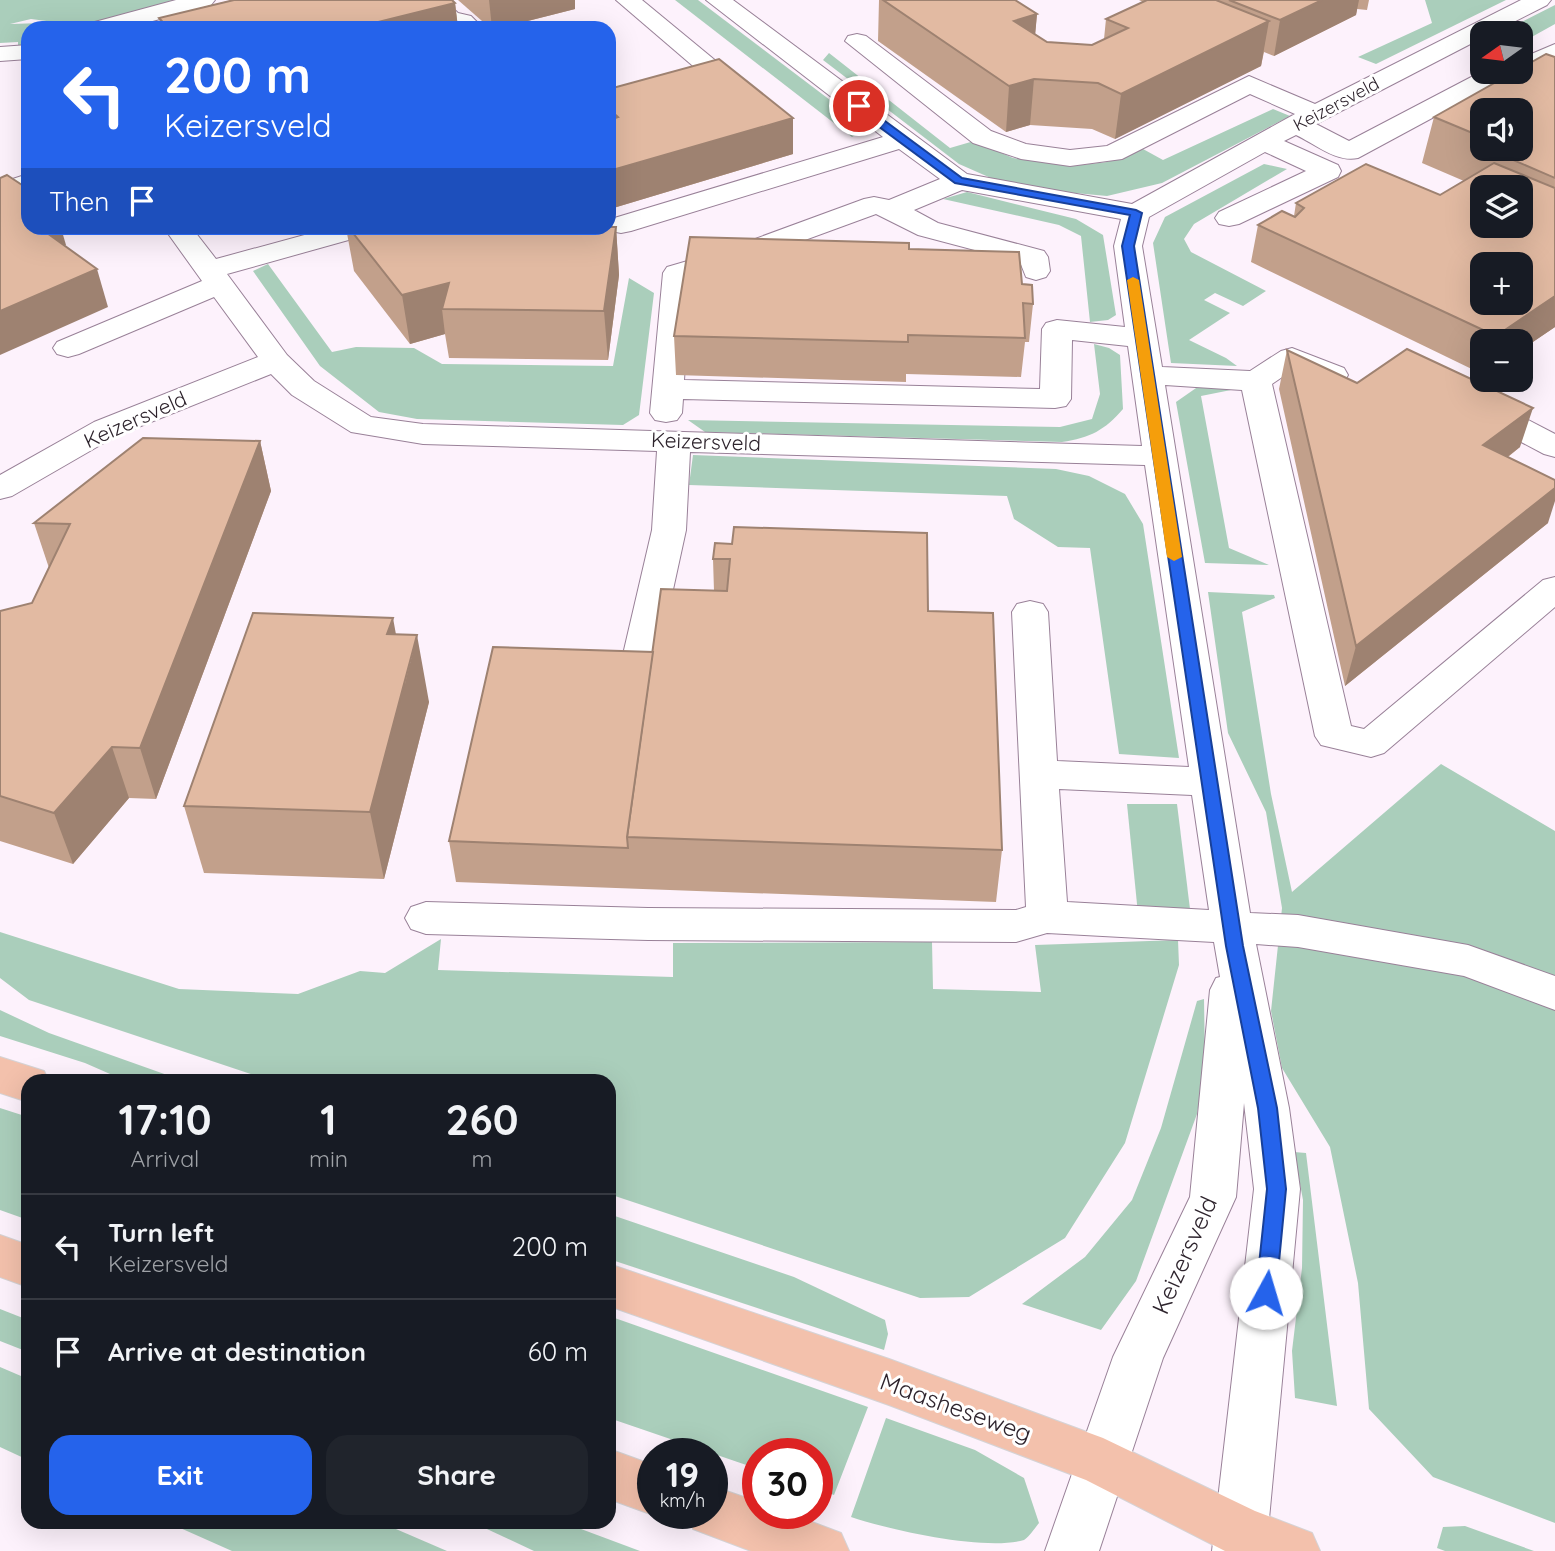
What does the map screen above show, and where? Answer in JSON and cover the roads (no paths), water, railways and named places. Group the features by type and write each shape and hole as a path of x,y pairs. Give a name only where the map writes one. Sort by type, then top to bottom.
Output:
{"main road":[{"path":"0,1075 21,1082"},
{"path":"0,1256 21,1264"},
{"name":"Maasheseweg","path":"616,1287 889,1382 1102,1462 1240,1542 1293,1551"},
{"path":"616,1477 637,1484"},
{"path":"728,1517 822,1551"}],"street":[{"path":"126,21 202,0"},
{"path":"431,0 450,19 463,21"},
{"path":"628,0 730,85"},
{"path":"718,0 959,181 1136,213"},
{"name":"Keizersveld","path":"1506,21 1539,0"},
{"path":"793,57 883,34"},
{"path":"857,41 982,137 1021,151 1070,158 1113,153 1249,85 1306,119 1349,152 1477,84"},
{"name":"Keizersveld","path":"1240,1542 1277,1189 1268,1108 1233,938 1128,246 1136,213 1306,119 1470,43"},
{"path":"1533,63 1555,51"},
{"path":"0,54 21,52"},
{"path":"621,225 903,139"},
{"path":"1229,218 1328,171 1264,142"},
{"path":"892,209 959,181"},
{"path":"0,192 21,184"},
{"path":"639,663 669,530 668,440 677,272 735,256 874,205 892,209 928,229 1034,257 1036,271"},
{"name":"Keizersveld","path":"194,235 214,277 276,361 303,388 362,425 424,434 1159,456"},
{"path":"68,348 214,277 339,235"},
{"path":"670,389 1055,399 1057,329 1142,338"},
{"path":"1148,375 1256,380 1292,356 1355,384"},
{"name":"Keizersveld","path":"0,489 105,429 276,361"},
{"path":"1256,380 1334,736 1371,744 1555,588"},
{"path":"1451,392 1555,447"},
{"path":"1030,612 1047,918"},
{"path":"1039,775 1209,782"},
{"path":"426,918 648,924 1016,926 1047,918 1233,938 1298,931 1468,961 1555,993"},
{"name":"Keizersveld","path":"1072,1551 1138,1357 1213,1197 1233,938"}]}
